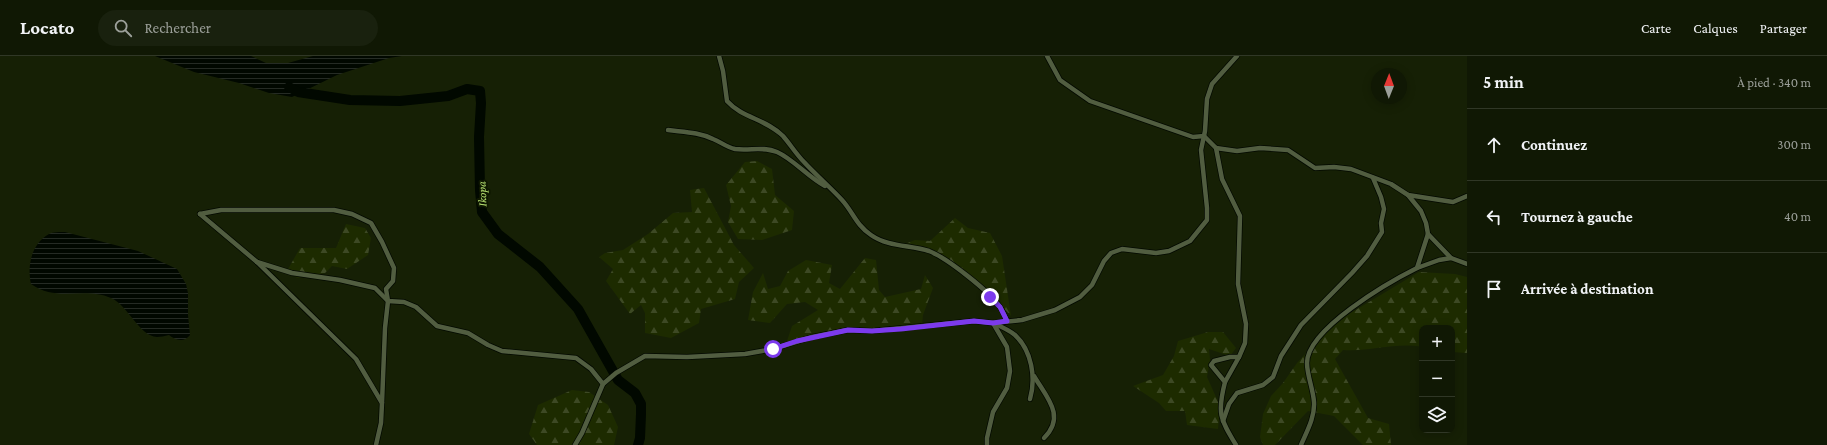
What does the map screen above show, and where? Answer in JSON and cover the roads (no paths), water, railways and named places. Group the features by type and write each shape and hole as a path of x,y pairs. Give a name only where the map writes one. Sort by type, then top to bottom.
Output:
{"street":[{"path":"719,56 723,71 727,101 742,112 773,127 843,201 856,222 870,235 881,241 930,252 976,283 1000,307 1007,321"},
{"path":"575,445 582,433 603,384 616,373 645,356 687,357 745,354 773,349 812,337 848,330 872,331 974,321 993,323 1022,320 1056,310 1080,297 1092,286 1104,261 1111,253 1122,249 1156,254 1169,251 1190,241 1206,220 1207,208 1201,150 1204,136 1207,99 1212,84 1237,56"},
{"path":"1047,57 1060,80 1090,101 1193,137 1204,136"},
{"path":"668,130 697,133 714,139 723,145 736,149 765,148 779,153 814,180 829,187"},
{"path":"1204,136 1216,148 1222,179 1240,216 1238,284 1246,324 1246,343 1225,382 1220,400 1222,422 1236,445"},
{"path":"1216,148 1237,151 1260,148 1288,150 1315,168 1334,167 1351,169 1391,184 1408,195 1421,211 1426,223 1428,234 1417,268"},
{"path":"1222,422 1229,404 1238,393 1264,385 1273,377 1281,356 1301,325 1362,262 1382,232 1381,223 1384,208 1373,178"},
{"path":"1408,195 1453,202 1467,196"},
{"path":"376,445 381,423 382,403 385,328 388,301 386,290 393,281 394,268 371,223 352,214 334,210 221,210 200,214 257,262 356,358 382,403"},
{"path":"1428,234 1451,258 1467,264"},
{"path":"1301,445 1313,417 1314,402 1307,362 1310,347 1322,333 1381,288 1417,268 1439,260 1451,258"},
{"path":"257,262 292,273 340,280 375,288 388,301 404,302 416,307 437,326 468,333 502,352 576,358 591,369 603,384"},
{"path":"993,323 1014,334 1022,342 1028,353 1033,375 1033,387 1030,399"},
{"path":"987,445 987,438 993,412 1007,388 1010,371 1007,347 993,323"},
{"path":"1225,382 1211,365 1214,361 1230,357 1239,357"},
{"path":"1033,375 1048,400 1054,414 1052,430 1044,438"}],"waterway":[{"name":"Ikopa","path":"289,87 298,92 350,100 400,101 448,96 467,89 480,91 481,103 479,137 482,212 498,234 540,267 578,309 618,380 635,393 641,404 640,438 638,445"}]}
